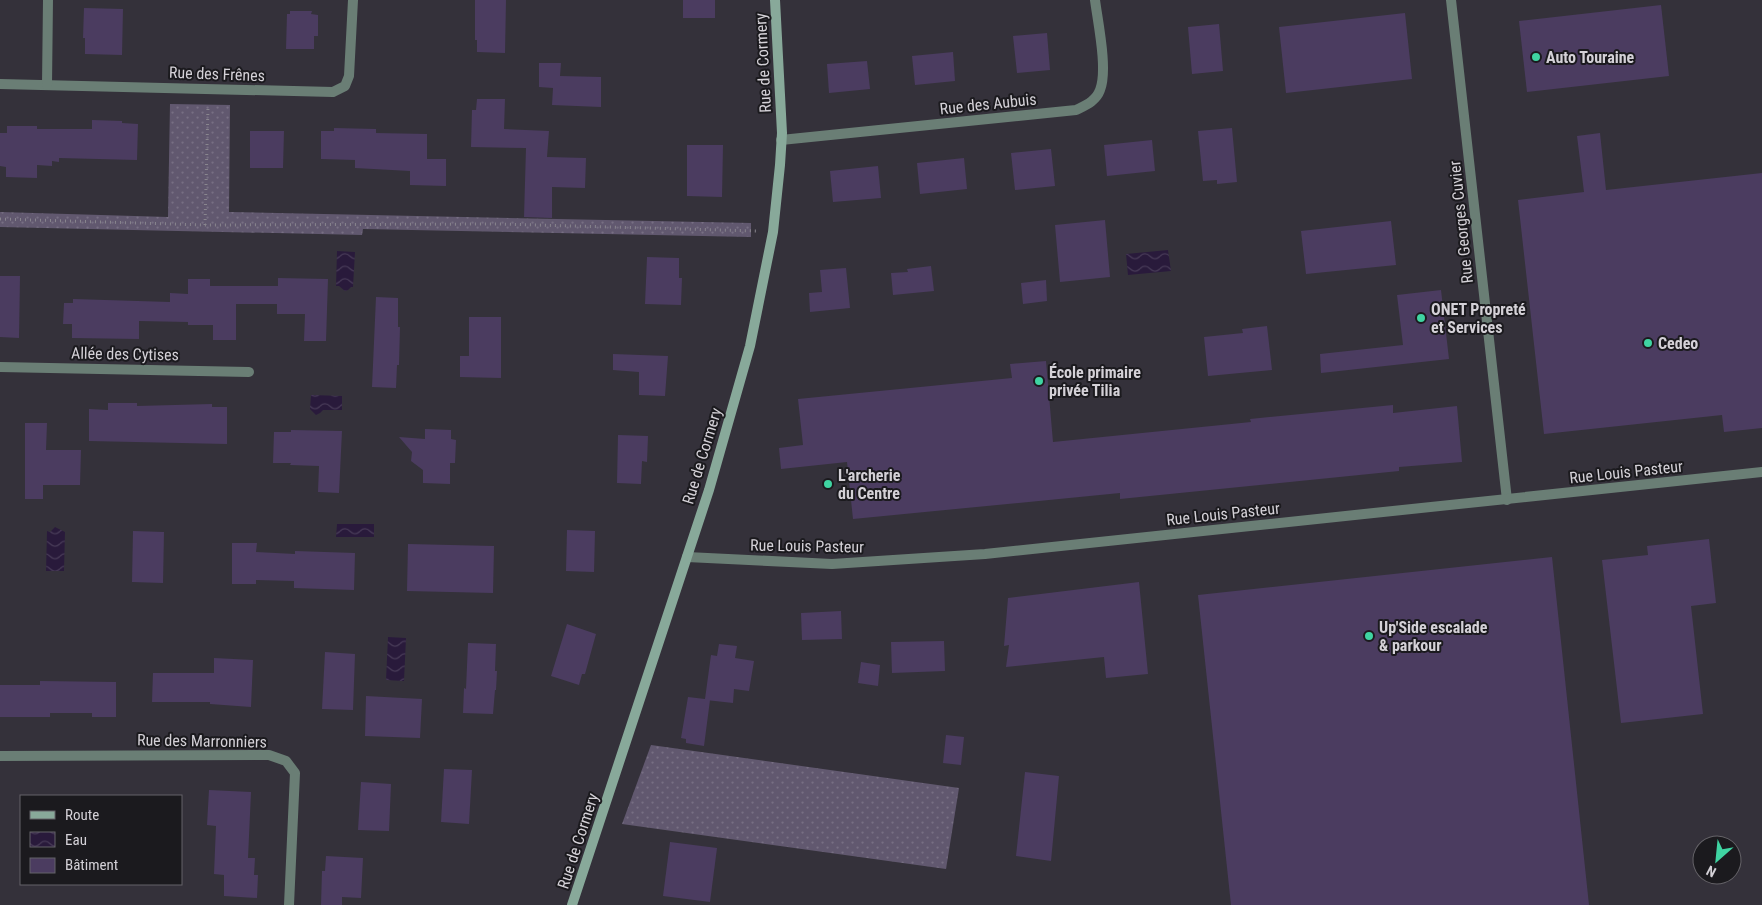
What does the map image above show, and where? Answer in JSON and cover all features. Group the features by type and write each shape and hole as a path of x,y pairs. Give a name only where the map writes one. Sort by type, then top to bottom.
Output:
{"main road":[{"name":"Rue de Cormery","path":"572,905 709,490 750,346 773,232 781,140 775,0"}],"street":[{"path":"47,85 48,0"},
{"name":"Rue des Frênes","path":"0,84 333,92 345,86 350,76 352,0"},
{"name":"Rue des Aubuis","path":"781,140 1076,110 1092,102 1100,91 1103,74 1095,0"},
{"name":"Rue Georges Cuvier","path":"1451,0 1507,500"},
{"name":"Allée des Cytises","path":"0,367 249,372"},
{"name":"Rue Louis Pasteur","path":"686,557 832,564 975,554 1762,472"},
{"name":"Rue des Marronniers","path":"0,756 270,755 286,761 294,773 289,905"}],"path":[{"path":"205,225 208,89"},
{"path":"0,219 205,225 499,224 773,232"}],"shaded area":[{"path":"170,104 230,105 229,212 751,223 751,237 363,229 362,235 0,227 0,212 168,217"},
{"path":"651,745 959,788 946,869 622,824"}],"water":[{"path":"1168,250 1171,271 1128,275 1126,254"},
{"path":"337,251 355,252 353,287 345,291 336,286"},
{"path":"311,395 342,396 342,410 323,410 316,415 310,409"},
{"path":"337,524 374,524 374,537 336,537"},
{"path":"55,527 65,532 64,571 46,571 47,531 50,532"},
{"path":"388,637 406,638 404,681 386,680"}],"building":[{"path":"475,0 506,0 505,53 477,52 477,40 475,40"},
{"path":"683,0 715,0 715,18 683,18"},
{"path":"1661,5 1669,76 1527,92 1519,21"},
{"path":"84,8 123,9 122,55 85,54 85,38 83,38"},
{"path":"290,11 312,11 311,14 318,15 318,36 314,36 314,49 286,49 287,14 290,14"},
{"path":"1405,13 1412,79 1286,93 1279,27"},
{"path":"1219,24 1223,71 1192,74 1188,27"},
{"path":"1047,33 1050,70 1017,73 1013,36"},
{"path":"953,52 955,81 915,85 912,56"},
{"path":"867,61 870,89 829,93 827,64"},
{"path":"539,63 561,63 560,76 601,77 601,107 552,105 553,88 539,87"},
{"path":"477,99 505,99 504,129 549,131 547,157 586,158 585,188 552,187 552,218 524,217 526,148 471,147 472,110 476,110"},
{"path":"92,120 122,121 122,123 138,124 137,160 59,158 59,162 52,161 52,166 37,165 37,178 6,177 6,167 0,166 0,133 7,133 7,126 37,126 37,129 92,129"},
{"path":"334,128 376,129 376,133 427,134 427,159 446,159 446,186 410,185 410,171 355,168 355,160 321,159 321,131 334,131"},
{"path":"1232,128 1237,182 1217,184 1217,180 1203,181 1198,131"},
{"path":"250,131 284,131 283,168 250,168"},
{"name":"Cedeo","path":"1600,133 1606,190 1762,173 1762,428 1724,432 1722,415 1544,434 1518,200 1584,192 1577,136"},
{"path":"1152,140 1155,171 1107,176 1104,145"},
{"path":"687,145 723,145 722,197 687,196"},
{"path":"1051,149 1055,186 1015,190 1011,153"},
{"path":"964,158 967,189 920,194 917,163"},
{"path":"878,166 881,198 833,202 830,171"},
{"path":"1105,220 1110,277 1060,282 1055,225"},
{"path":"1391,221 1396,265 1306,274 1301,231"},
{"path":"647,257 679,258 679,278 682,278 681,305 645,304"},
{"path":"931,266 934,291 893,295 891,273 908,272 907,269"},
{"path":"846,268 850,308 810,312 809,293 822,292 820,270"},
{"path":"0,276 20,276 19,338 0,337"},
{"path":"278,278 328,279 326,341 304,341 305,314 277,314 277,304 236,304 236,340 213,340 213,325 188,325 188,322 139,321 139,339 72,338 72,324 63,324 64,303 73,303 73,299 170,302 170,293 188,294 188,279 210,279 210,286 278,286"},
{"path":"1046,280 1047,301 1023,304 1021,283"},
{"path":"1441,290 1449,359 1321,373 1320,354 1403,345 1397,295"},
{"path":"376,297 398,298 398,327 400,327 396,388 372,387"},
{"path":"469,317 501,317 501,378 460,377 460,356 469,356"},
{"path":"1267,326 1272,370 1208,376 1204,337 1243,333 1242,329"},
{"path":"613,354 668,356 665,396 639,395 639,372 613,370"},
{"path":"1046,361 1053,442 1251,422 1250,419 1393,405 1393,413 1457,406 1462,462 1399,467 1399,471 1120,499 1120,493 853,519 847,462 781,469 779,448 803,445 798,399 1012,378 1010,364"},
{"path":"108,403 137,403 137,406 212,404 212,407 227,407 227,444 89,441 89,409 108,410"},
{"path":"25,423 47,423 46,450 81,450 80,485 43,485 43,499 25,499"},
{"path":"425,429 451,430 451,439 456,440 455,463 450,463 450,484 423,483 423,470 411,461 412,452 399,437 425,439"},
{"path":"291,430 342,431 339,493 318,492 319,466 273,463 274,432 291,432"},
{"path":"618,435 648,436 647,462 642,461 641,484 617,483"},
{"path":"567,530 595,531 594,572 566,571"},
{"path":"133,531 164,532 163,583 132,582"},
{"path":"1709,539 1716,603 1691,606 1703,714 1621,723 1602,560 1648,555 1647,546"},
{"path":"232,543 257,543 256,552 295,554 295,551 355,553 354,590 294,588 294,581 256,580 256,584 232,584"},
{"path":"408,544 494,546 493,593 407,591"},
{"path":"1552,557 1589,905 1231,905 1198,595"},
{"path":"1139,582 1148,674 1106,678 1104,657 1006,667 1009,645 1004,646 1008,598"},
{"path":"841,611 842,639 802,640 801,613"},
{"path":"567,624 596,634 585,674 582,674 579,685 551,676"},
{"path":"944,641 945,671 892,673 891,642"},
{"path":"468,643 496,644 495,671 497,671 493,714 463,713"},
{"path":"719,644 737,646 735,658 754,661 749,691 734,689 733,703 710,700 704,746 686,743 686,739 681,738 688,697 705,699 711,655 717,656"},
{"path":"325,652 355,654 353,710 322,709"},
{"path":"214,658 253,660 251,707 210,704 210,702 152,702 153,673 214,673"},
{"path":"861,662 880,665 878,686 858,683"},
{"path":"40,681 116,682 116,717 92,717 92,713 50,713 50,717 0,717 0,685 40,685"},
{"path":"366,696 422,699 420,738 365,736"},
{"path":"946,735 964,737 961,765 943,763"},
{"path":"444,769 472,770 469,824 441,822"},
{"path":"1025,772 1059,776 1051,861 1016,856"},
{"path":"361,782 391,784 389,831 358,830"},
{"path":"209,790 251,792 248,858 255,858 254,875 258,875 257,898 224,896 224,875 214,874 216,826 207,825"},
{"path":"670,842 717,848 710,902 663,896"},
{"path":"326,856 363,858 361,898 342,897 342,905 321,905 322,871 325,871"}],"place":[{"name":"Auto Touraine","path":"1536,57"},
{"name":"ONET Propreté et Services","path":"1421,318"},
{"name":"Cedeo","path":"1648,343"},
{"name":"École primaire privée Tilia","path":"1039,381"},
{"name":"L'archerie du Centre","path":"828,484"},
{"name":"Up'Side escalade & parkour","path":"1369,636"}]}
